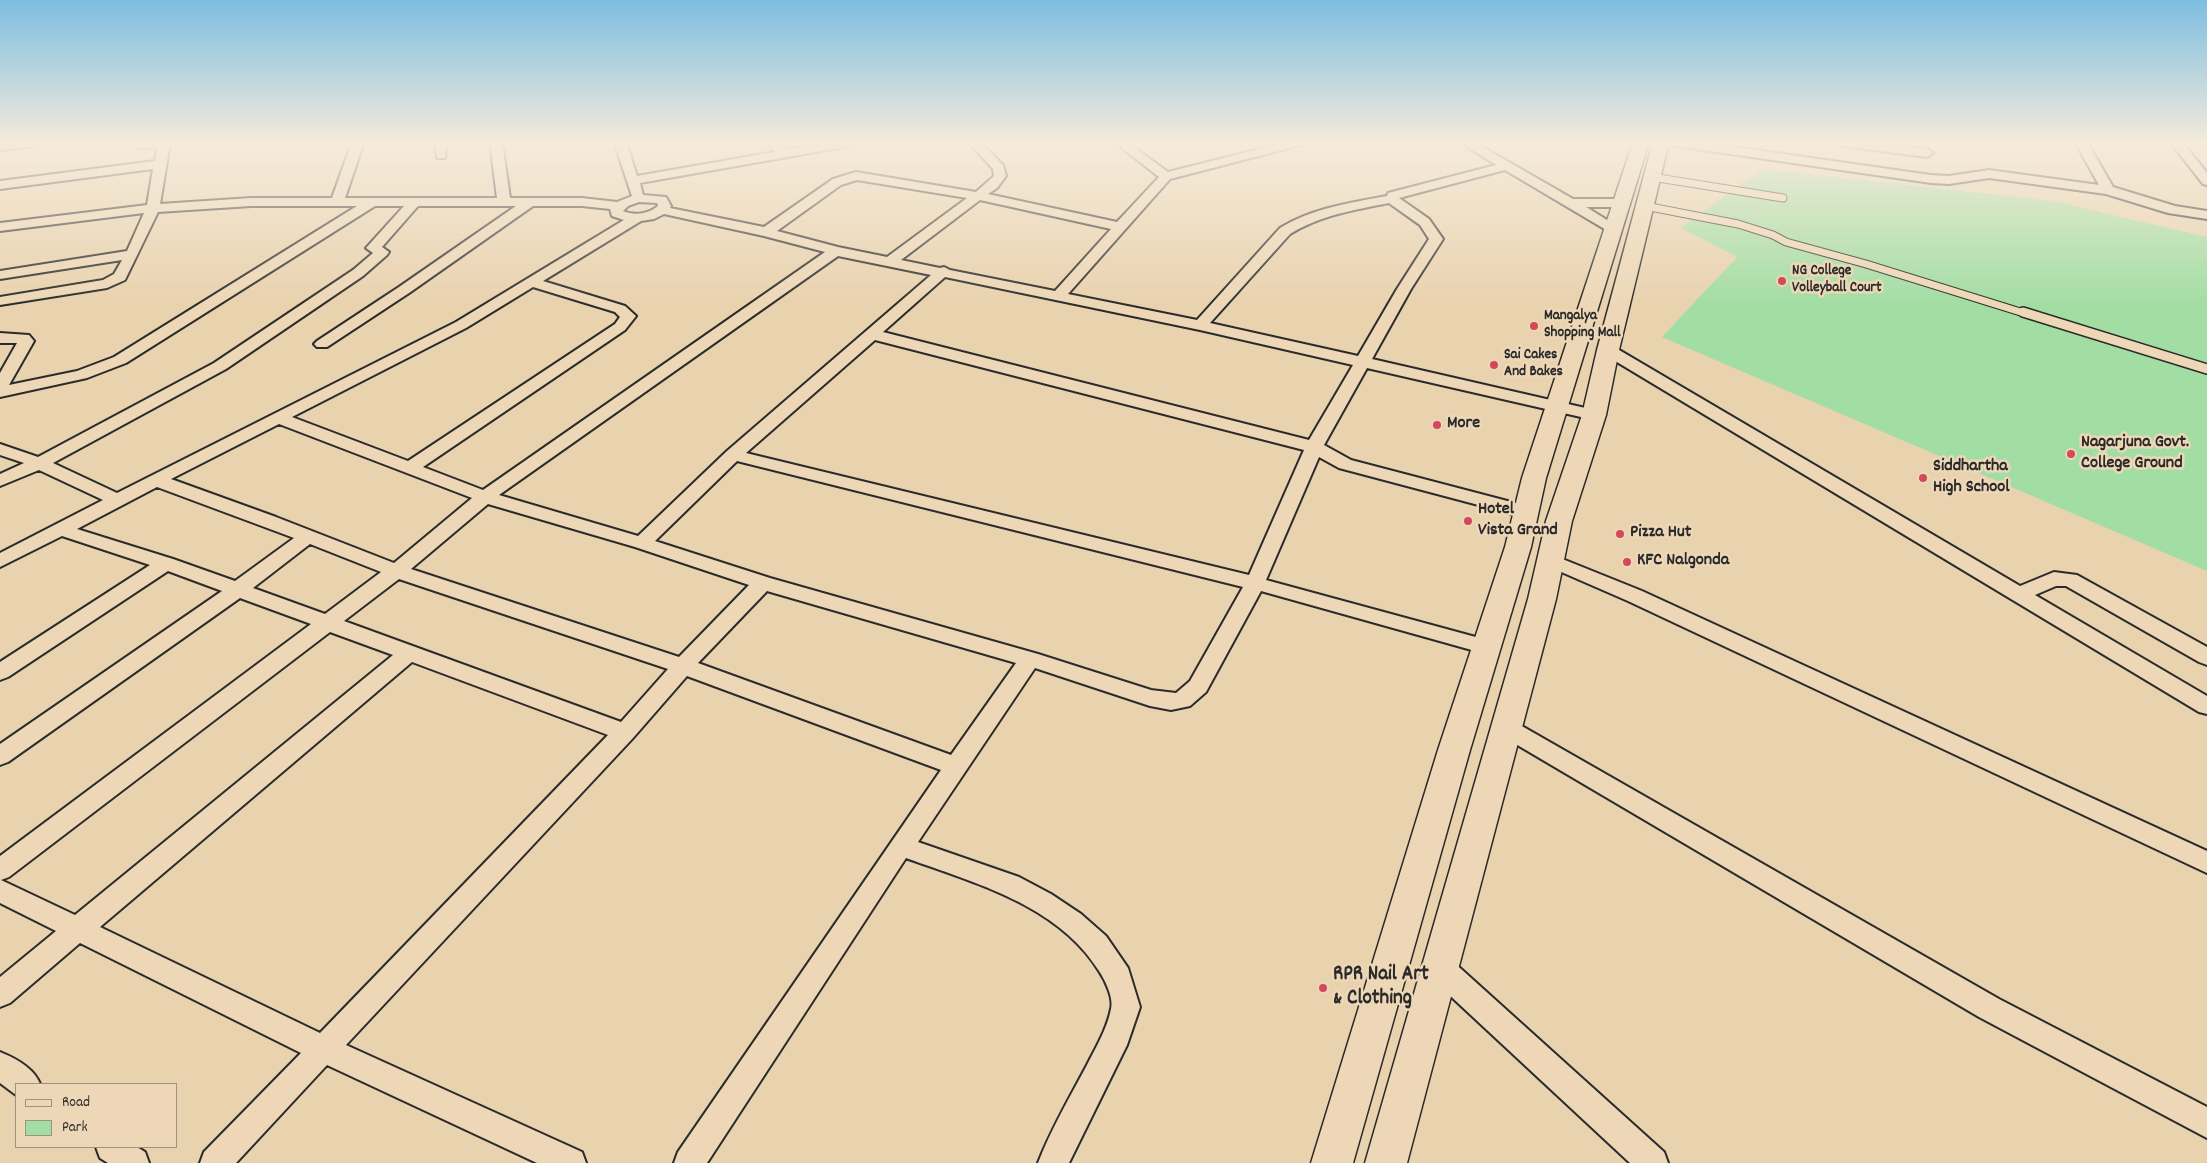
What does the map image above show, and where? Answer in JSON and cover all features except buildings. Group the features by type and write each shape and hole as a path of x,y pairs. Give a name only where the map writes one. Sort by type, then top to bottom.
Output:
{"main road":[{"path":"1386,1163 1505,727 1542,599 1559,521 1594,414 1608,350 1629,196"},
{"path":"1332,1163 1527,512 1534,478 1556,406 1626,212 1638,196"}],"street":[{"path":"0,301 107,284 120,277 153,208 155,196"},
{"path":"337,202 339,196"},
{"path":"503,196 504,202"},
{"path":"766,232 817,196"},
{"path":"889,262 978,196"},
{"path":"979,196 1120,227"},
{"path":"1059,295 1148,196"},
{"path":"1200,326 1285,230 1320,213 1392,199 1395,196"},
{"path":"1559,196 1569,202 1626,212"},
{"path":"2128,196 2207,221"},
{"path":"0,227 153,208 251,202 582,202 618,206 638,198 661,200 665,202 663,210"},
{"path":"278,418 485,497 642,543 763,583 1030,659 1150,698 1169,702 1180,701 1189,698 1198,686 1255,583 1314,447 1404,289 1433,247 1436,239 1434,232 1428,225 1392,199"},
{"path":"322,344 404,290 530,202"},
{"path":"1569,202 1626,212"},
{"path":"0,392 81,376 120,360 371,203"},
{"path":"0,481 39,463 220,366 358,273 382,252 373,248 414,203"},
{"path":"618,206 616,210 618,213 630,218 652,215 663,210 766,232 836,251 1059,295 1594,414"},
{"path":"2173,210 2207,216"},
{"path":"0,562 156,480 453,329 580,250 639,217"},
{"path":"0,870 396,571 485,497 836,251"},
{"path":"0,274 132,254"},
{"path":"642,543 733,455 944,272"},
{"path":"410,468 620,327 628,316 620,309 531,282"},
{"path":"871,334 1314,447 1345,464 1527,512"},
{"path":"0,338 24,338 26,344 0,387"},
{"path":"1608,350 2207,706"},
{"path":"0,449 39,463 118,500"},
{"path":"733,455 1255,583 1486,647"},
{"path":"156,480 308,536 396,571 683,666 957,766"},
{"path":"62,530 166,564 625,732"},
{"path":"0,756 237,590 308,536"},
{"path":"1550,560 1635,596 2207,863"},
{"path":"0,672 166,564"},
{"path":"2019,594 2054,579 2070,580 2207,657"},
{"path":"215,1163 625,732 683,666 763,583"},
{"path":"0,994 409,653"},
{"path":"689,1163 901,846 1030,659"},
{"path":"1505,727 1989,1008 2207,1123"},
{"path":"901,846 1010,885 1042,902 1072,922 1097,944 1118,977 1126,1007 1117,1036 1053,1163"},
{"path":"0,891 323,1049 571,1163"},
{"path":"1440,968 1653,1163"},
{"path":"0,1066 24,1083"},
{"path":"112,1148 134,1163"}],"lane":[{"path":"1771,196 1782,198"},
{"path":"1626,212 1758,230 1776,236 1786,242 1866,264 2109,341 2207,369"}],"green space":[{"name":"Nagarjuna Govt. College Ground","path":"1725,196 2010,196 2053,201 2207,237 2207,571 1662,337 1737,257 1681,228"}],"place":[{"name":"NG College Volleyball Court","path":"1782,281"},
{"name":"Mangalya Shopping Mall","path":"1534,326"},
{"name":"Sai Cakes And Bakes","path":"1494,365"},
{"name":"More","path":"1437,425"},
{"name":"Nagarjuna Govt. College Ground","path":"2071,454"},
{"name":"Siddhartha High School","path":"1923,478"},
{"name":"Hotel Vista Grand","path":"1468,521"},
{"name":"Pizza Hut","path":"1620,534"},
{"name":"KFC Nalgonda","path":"1627,562"},
{"name":"RPR Nail Art & Clothing","path":"1323,988"}]}
